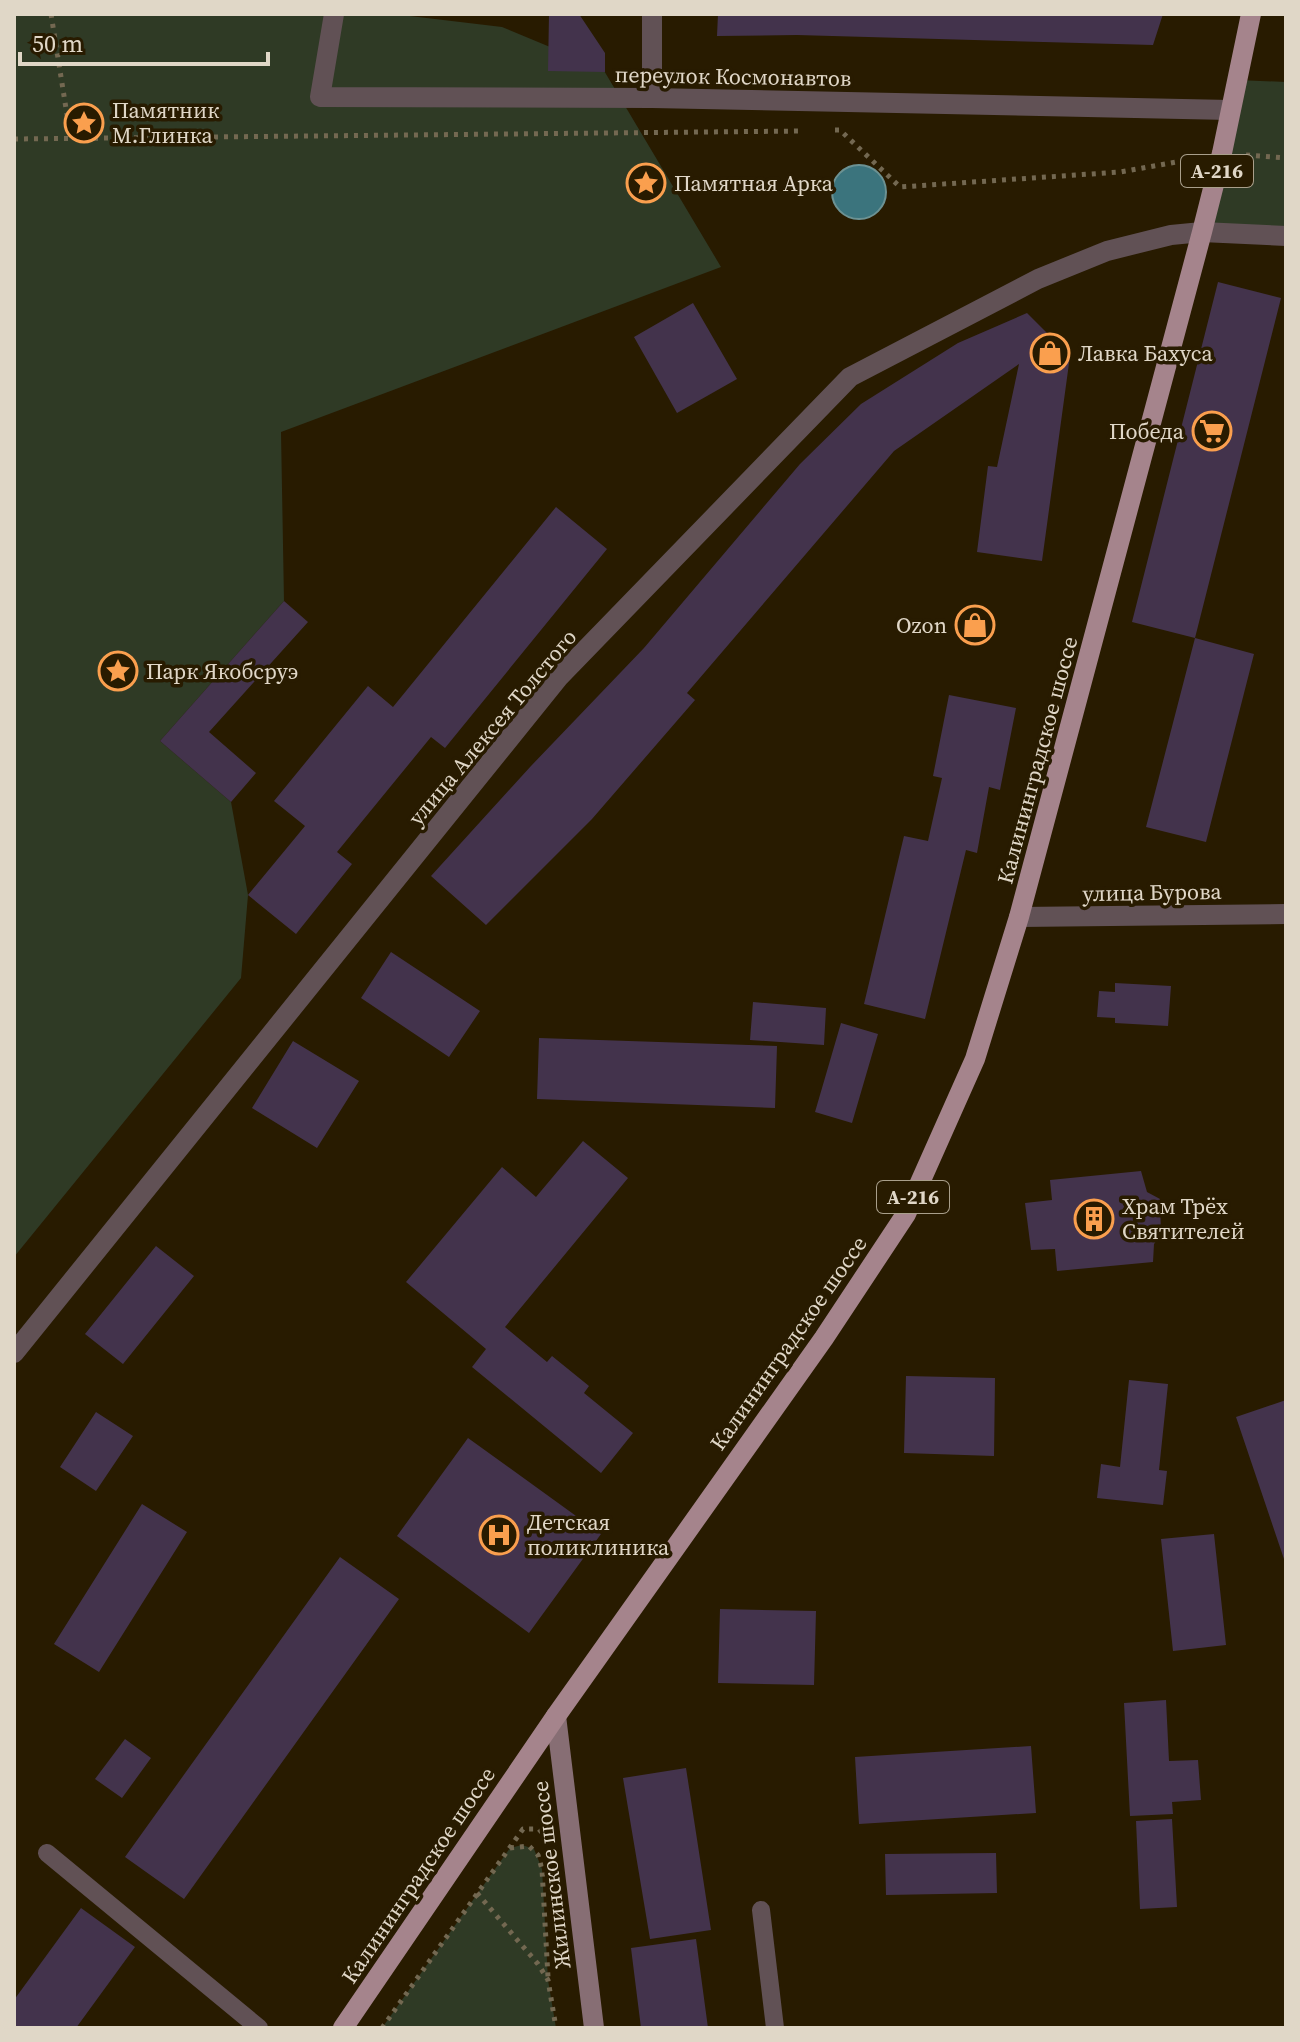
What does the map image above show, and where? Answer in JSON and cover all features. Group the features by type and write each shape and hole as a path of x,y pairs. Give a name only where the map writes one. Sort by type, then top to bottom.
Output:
{"main road":[{"name":"А-216","path":"1202,232 1251,14"},
{"name":"Калининградское шоссе","path":"343,2028 556,1716 824,1338 906,1214 975,1059 1019,917 1202,232"}],"street":[{"name":"переулок Космонавтов","path":"334,14 320,97 652,98 1230,110"},
{"path":"652,14 652,98"},
{"name":"улица Алексея Толстого","path":"14,1353 559,677 850,377 1038,279 1107,251 1171,235 1202,232 1286,236"},
{"name":"улица Бурова","path":"1019,917 1286,914"},
{"name":"Жилинское шоссе","path":"556,1716 594,2028"}],"lane":[{"path":"47,1853 259,2028"},
{"path":"761,1910 775,2028"}],"path":[{"path":"51,14 71,140"},
{"path":"824,130 840,130 900,187 1120,172 1222,153 1286,158"},
{"path":"14,139 808,131"},
{"path":"382,2028 523,1829 539,1829 549,1847"},
{"path":"510,1848 529,1846 538,1855 542,1869 548,1980 556,2028"},
{"path":"477,1893 548,1980"}],"green space":[{"name":"Парк Якобсруэ","path":"14,14 393,14 502,27 603,69 721,267 281,432 284,601 160,741 231,802 248,895 241,978 14,1257"},
{"path":"1237,80 1286,82 1286,236 1202,232"},
{"path":"522,1845 534,1849 542,1869 548,1980 556,2028 382,2028 510,1848"}],"water":[{"path":"859,165 878,173 886,192 878,211 859,219 840,211 832,192 840,173"}],"building":[{"path":"549,14 579,14 605,53 605,72 548,71"},
{"path":"718,14 1163,14 1153,45 797,35 717,36"},
{"path":"1218,282 1281,298 1195,638 1132,622"},
{"path":"693,303 737,379 677,413 634,337"},
{"path":"1027,313 1070,356 1042,561 977,552 988,466 997,467 1019,364 894,451 687,693 695,700 592,819 486,925 431,876 644,648 800,464 861,404 958,343"},
{"path":"556,507 607,549 445,748 431,737 337,852 352,864 296,934 248,895 305,826 274,801 368,686 393,707"},
{"path":"284,601 308,622 209,732 256,773 231,802 160,741"},
{"path":"1195,638 1254,654 1206,842 1146,827"},
{"path":"949,695 1016,708 1000,790 989,787 977,853 966,850 925,1019 864,1004 904,836 928,841 942,778 933,776"},
{"path":"391,952 480,1011 449,1057 361,998"},
{"path":"1115,983 1171,986 1168,1026 1115,1023 1115,1018 1097,1017 1099,991 1115,992"},
{"path":"753,1002 826,1008 824,1045 750,1040"},
{"path":"841,1023 878,1034 852,1123 815,1112"},
{"path":"539,1038 777,1046 775,1108 537,1099"},
{"path":"293,1041 359,1081 317,1148 252,1108"},
{"path":"583,1141 628,1178 505,1327 547,1362 552,1356 589,1386 584,1393 633,1433 601,1473 472,1367 486,1349 406,1282 502,1167 536,1197"},
{"name":"Храм Трёх Святителей","path":"1141,1171 1147,1192 1160,1199 1161,1235 1154,1244 1153,1262 1057,1271 1055,1249 1031,1250 1025,1203 1052,1200 1050,1180"},
{"path":"156,1246 194,1276 123,1364 85,1334"},
{"path":"906,1376 995,1378 994,1456 904,1453"},
{"path":"1129,1380 1168,1384 1159,1470 1167,1471 1163,1505 1097,1498 1101,1464 1120,1467"},
{"path":"1286,1400 1286,1562 1285,1562 1236,1417"},
{"path":"96,1412 133,1436 96,1491 60,1467"},
{"name":"Детская поликлиника","path":"468,1438 601,1534 529,1633 397,1536"},
{"path":"142,1504 187,1532 99,1672 54,1644"},
{"path":"1214,1534 1226,1645 1173,1651 1161,1539"},
{"path":"340,1557 399,1599 184,1899 125,1857"},
{"path":"720,1609 816,1611 814,1685 718,1683"},
{"path":"1166,1700 1169,1761 1198,1760 1201,1800 1172,1802 1173,1814 1130,1816 1124,1703"},
{"path":"125,1739 151,1758 122,1798 95,1779"},
{"path":"1031,1746 1036,1813 859,1824 855,1757"},
{"path":"686,1768 711,1930 650,1939 623,1778"},
{"path":"1172,1819 1177,1907 1140,1909 1136,1821"},
{"path":"996,1853 997,1893 886,1895 885,1854"},
{"path":"81,1908 135,1947 76,2028 14,2028 14,2000"},
{"path":"696,1939 708,2028 641,2028 631,1948"}],"place":[{"name":"Памятник М.Глинка","path":"84,123"},
{"name":"Памятная Арка","path":"646,183"},
{"name":"Лавка Бахуса","path":"1050,353"},
{"name":"Победа","path":"1212,431"},
{"name":"Ozon","path":"975,625"},
{"name":"Парк Якобсруэ","path":"118,671"},
{"name":"Храм Трёх Святителей","path":"1094,1219"},
{"name":"Детская поликлиника","path":"499,1535"}]}
